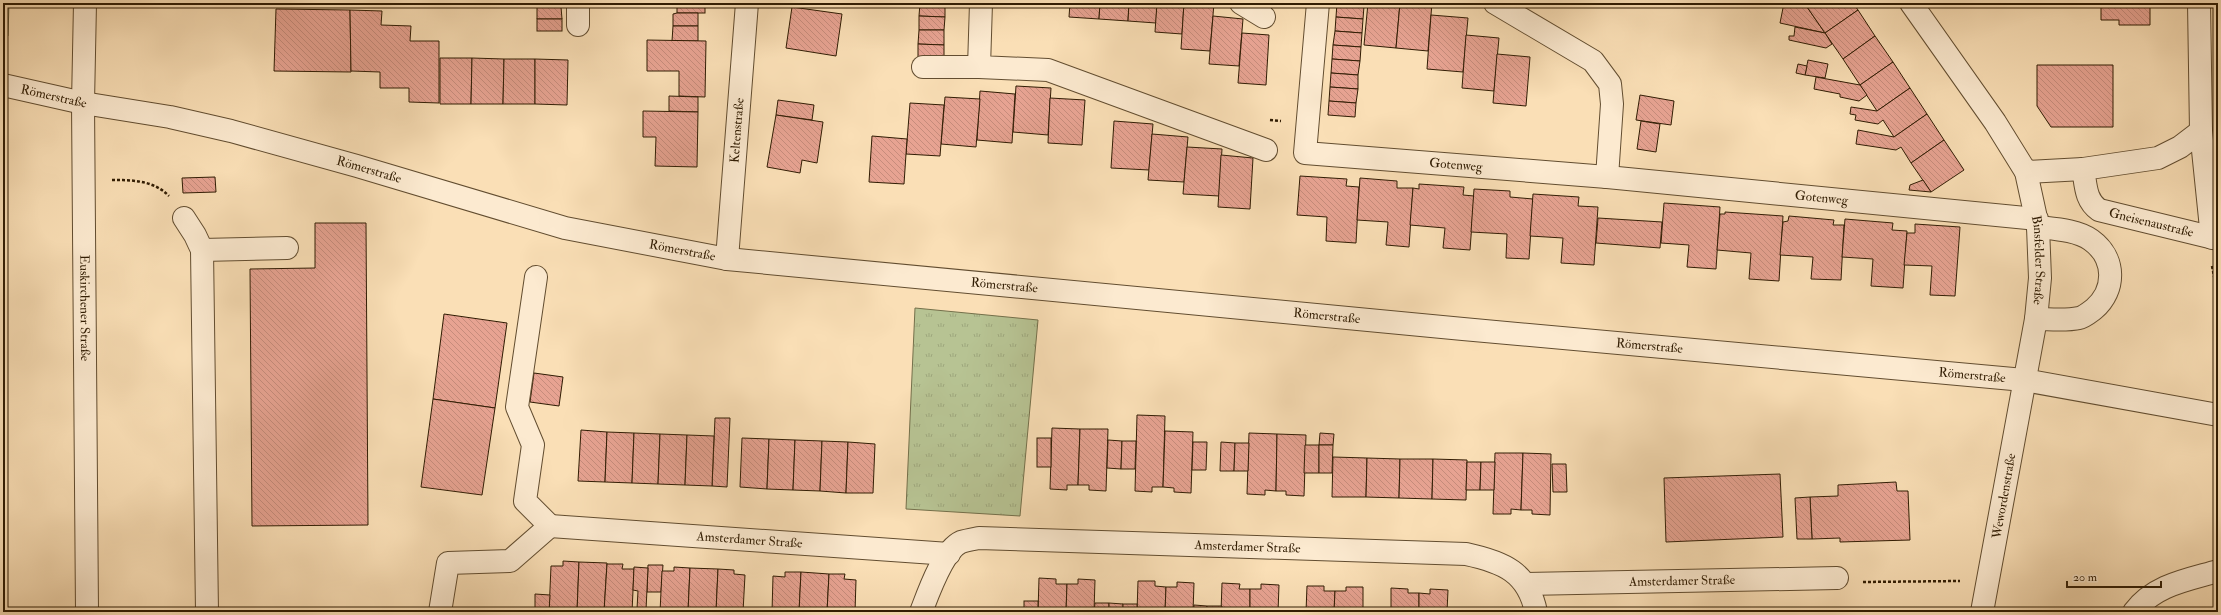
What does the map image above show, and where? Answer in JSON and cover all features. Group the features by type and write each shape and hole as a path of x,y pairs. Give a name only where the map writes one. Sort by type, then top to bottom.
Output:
{"street":[{"name":"Euskirchener Straße","path":"85,3 83,103 87,612"},
{"path":"578,3 578,25"},
{"name":"Keltenstraße","path":"727,259 747,3"},
{"path":"979,67 981,3"},
{"path":"1241,3 1264,17"},
{"name":"Gotenweg","path":"1318,3 1305,153 1607,177 2037,223 2070,231 2091,240 2100,250 2111,273 2110,288 2103,301 2091,312 2080,318 2036,319"},
{"path":"1495,3 1592,61 1610,84 1612,104 1607,177"},
{"name":"Binsfelder Straße","path":"1911,3 1995,122 2026,172 2037,223 2040,278 2036,319 2024,380"},
{"name":"Gneisenaustraße","path":"2083,169 2088,197 2092,204 2100,210 2215,239 2201,131 2199,3"},
{"path":"923,67 979,67 1048,70 1266,150"},
{"name":"Römerstraße","path":"3,85 83,103 170,117 231,131 357,166 565,228 727,259 2024,380"},
{"path":"2026,172 2083,169 2158,158 2180,147 2201,131"},
{"path":"184,218 196,235 202,250 207,612"},
{"path":"202,250 287,248"},
{"path":"440,612 448,563 510,562 550,526 525,500 533,445 517,407 536,277"},
{"path":"2024,380 2218,414"},
{"name":"Wewordenstraße","path":"1982,612 1989,581 2024,380"},
{"name":"Amsterdamer Straße","path":"550,526 955,548 979,538 1466,554 1490,559 1515,572 1526,584 1536,612"},
{"path":"921,612 937,574 955,548"},
{"path":"2134,612 2151,593 2171,585 2218,571"},
{"name":"Amsterdamer Straße","path":"1526,584 1837,578"}],"path":[{"path":"139,180 162,190"},
{"path":"1864,582 1989,581"}],"green space":[{"path":"3,3 9,3 8,36 3,35"},
{"path":"915,308 1038,320 1020,516 906,509"}],"building":[{"path":"537,3 562,3 561,7 537,6"},
{"path":"677,3 705,3 705,13 677,13"},
{"path":"920,3 945,3 945,17 919,16"},
{"path":"1070,3 1100,3 1099,19 1069,17"},
{"path":"1100,3 1129,3 1128,21 1099,19"},
{"path":"1129,3 1157,3 1156,23 1128,21"},
{"path":"1157,3 1184,3 1182,34 1155,32"},
{"path":"1184,3 1214,3 1210,51 1181,49"},
{"path":"1337,3 1365,3 1364,6"},
{"path":"1337,3 1364,6 1363,19 1336,17"},
{"path":"1368,3 1400,3 1396,48 1364,45"},
{"path":"1400,3 1432,3 1428,51 1396,48"},
{"path":"1784,3 1807,7 1825,33 1780,23"},
{"path":"1813,3 1853,3 1858,10 1825,33 1807,7"},
{"path":"2101,3 2150,3 2150,25 2119,25 2119,20 2101,20"},
{"path":"537,6 561,7 562,19 537,19"},
{"path":"792,7 842,14 836,56 786,48"},
{"path":"276,9 350,10 351,72 274,71"},
{"path":"350,10 382,11 381,25 411,26 410,41 439,41 439,103 409,102 409,88 380,88 380,72 351,71"},
{"path":"1858,10 1875,36 1843,59 1825,33"},
{"path":"698,13 698,26 673,26 673,14"},
{"path":"1431,15 1468,18 1463,72 1427,69"},
{"path":"919,16 945,17 944,30 919,30"},
{"path":"1213,16 1243,19 1239,66 1209,64"},
{"path":"1336,17 1363,19 1362,33 1335,31"},
{"path":"537,19 562,19 562,31 537,31"},
{"path":"673,26 698,26 698,41 672,41"},
{"path":"1795,27 1825,33 1832,44 1826,48 1789,40 1789,36 1794,36"},
{"path":"919,30 944,30 944,45 918,44"},
{"path":"1335,31 1362,33 1361,47 1333,45"},
{"path":"1242,33 1269,35 1266,85 1238,83"},
{"path":"1466,35 1499,38 1494,91 1462,88"},
{"path":"1875,36 1893,62 1860,85 1843,59"},
{"path":"647,40 706,41 705,97 679,96 679,71 647,71"},
{"path":"918,44 944,45 944,59 918,58"},
{"path":"1333,45 1361,47 1360,61 1332,59"},
{"path":"1497,54 1530,57 1526,106 1493,103"},
{"path":"440,58 472,58 471,104 440,104"},
{"path":"472,58 504,59 503,104 471,104"},
{"path":"504,59 535,59 535,104 503,104"},
{"path":"535,59 568,60 567,105 535,104"},
{"path":"1332,59 1360,61 1358,75 1331,73"},
{"path":"1808,60 1828,64 1825,78 1805,75"},
{"path":"1893,62 1910,88 1877,111 1860,85"},
{"path":"1798,64 1807,66 1805,75 1796,73"},
{"path":"2037,65 2113,65 2113,127 2051,127 2037,106"},
{"path":"1331,73 1358,75 1358,89 1330,87"},
{"path":"1816,77 1860,85 1867,95 1859,101 1840,97 1840,94 1814,89"},
{"path":"1016,86 1051,88 1048,135 1013,132"},
{"path":"1330,87 1358,89 1356,103 1329,101"},
{"path":"1910,88 1927,114 1894,137 1883,120 1878,124 1855,120 1856,115 1850,114 1851,107 1877,111"},
{"path":"980,91 1015,94 1012,143 977,140"},
{"path":"1640,95 1674,101 1671,125 1636,120"},
{"path":"669,96 698,97 698,112 669,111"},
{"path":"945,97 980,99 976,147 941,144"},
{"path":"1050,98 1085,100 1082,145 1048,143"},
{"path":"778,100 814,105 812,120 776,115"},
{"path":"1329,101 1356,103 1355,117 1328,115"},
{"path":"910,103 944,105 940,156 906,154"},
{"path":"643,111 698,112 697,167 655,166 656,137 643,137"},
{"path":"1927,114 1944,140 1911,163 1901,147 1896,150 1856,144 1858,130 1894,137"},
{"path":"776,115 823,122 817,163 802,160 800,173 767,167"},
{"path":"1114,121 1153,124 1149,170 1111,168"},
{"path":"1641,121 1660,124 1656,152 1637,149"},
{"path":"1152,134 1188,137 1184,182 1148,180"},
{"path":"872,136 907,139 904,184 869,182"},
{"path":"1944,140 1964,170 1931,192 1911,163"},
{"path":"1187,147 1222,149 1219,196 1183,194"},
{"path":"1221,155 1253,158 1250,209 1218,207"},
{"path":"1300,176 1347,179 1346,186 1359,187 1356,243 1326,241 1327,217 1297,215"},
{"path":"215,177 216,192 183,193 182,178"},
{"path":"1360,178 1397,181 1397,188 1413,188 1409,247 1386,245 1388,222 1357,220"},
{"path":"1923,180 1931,192 1909,190 1910,185"},
{"path":"1419,184 1464,187 1463,195 1474,196 1470,250 1443,248 1445,228 1410,225 1413,188 1419,189"},
{"path":"1474,189 1510,191 1510,197 1533,199 1529,259 1506,258 1507,234 1471,232"},
{"path":"1533,194 1579,197 1578,206 1598,207 1594,265 1561,263 1563,238 1530,236"},
{"path":"1664,203 1720,207 1716,269 1687,267 1689,245 1661,243"},
{"path":"1725,212 1783,216 1779,281 1749,279 1751,253 1717,250 1720,214 1725,214"},
{"path":"1789,216 1834,220 1833,225 1844,225 1841,280 1811,279 1813,257 1780,255 1783,222 1788,221"},
{"path":"1598,218 1662,222 1660,248 1596,243"},
{"path":"1845,219 1893,223 1892,230 1907,231 1903,288 1871,286 1873,259 1842,257"},
{"path":"315,223 366,223 368,525 252,526 250,269 315,268"},
{"path":"1915,224 1960,227 1955,296 1930,295 1932,266 1904,265 1907,233 1915,233"},
{"path":"444,314 507,323 495,408 433,399"},
{"path":"534,373 563,377 559,406 530,402"},
{"path":"433,399 495,408 482,495 421,487"},
{"path":"1137,415 1165,416 1163,487 1152,487 1152,492 1135,491"},
{"path":"715,418 730,418 727,487 712,486"},
{"path":"1052,428 1080,429 1078,485 1067,485 1067,490 1050,489"},
{"path":"1080,429 1108,429 1106,491 1089,490 1089,485 1078,485"},
{"path":"581,430 607,432 605,482 578,481"},
{"path":"1165,431 1193,432 1191,493 1174,492 1174,488 1163,487"},
{"path":"607,432 634,433 632,483 605,482"},
{"path":"634,433 660,434 658,484 632,483"},
{"path":"1249,433 1277,434 1276,491 1265,490 1265,495 1247,494"},
{"path":"1320,433 1334,434 1333,445 1319,445"},
{"path":"660,434 687,435 685,485 658,484"},
{"path":"1277,434 1306,435 1304,496 1286,495 1286,491 1276,491"},
{"path":"687,435 714,436 712,486 685,485"},
{"path":"742,438 769,439 767,489 740,487"},
{"path":"1037,438 1051,438 1051,467 1037,467"},
{"path":"769,439 795,440 793,490 767,489"},
{"path":"795,440 822,441 820,491 793,490"},
{"path":"1108,440 1122,441 1121,469 1107,468"},
{"path":"822,441 848,442 846,493 820,491"},
{"path":"1122,441 1136,441 1135,469 1121,469"},
{"path":"848,442 875,444 873,493 846,493"},
{"path":"1193,442 1207,442 1206,470 1192,470"},
{"path":"1221,442 1235,443 1234,471 1220,471"},
{"path":"1235,443 1249,443 1248,471 1234,471"},
{"path":"1305,445 1319,445 1319,473 1304,473"},
{"path":"1319,445 1333,445 1332,473 1319,473"},
{"path":"1495,453 1523,453 1521,510 1511,509 1511,514 1493,514"},
{"path":"1523,453 1551,454 1550,515 1532,514 1532,510 1521,510"},
{"path":"1333,457 1367,458 1366,497 1332,497"},
{"path":"1367,458 1400,459 1399,498 1366,497"},
{"path":"1400,459 1433,459 1432,499 1399,498"},
{"path":"1433,459 1467,460 1466,500 1432,499"},
{"path":"1467,462 1481,462 1480,490 1466,490"},
{"path":"1481,462 1495,462 1494,490 1480,490"},
{"path":"1552,464 1566,464 1567,492 1553,492"},
{"path":"1780,474 1783,537 1666,542 1664,478"},
{"path":"1896,482 1897,491 1908,491 1910,540 1840,542 1840,538 1812,539 1810,497 1838,496 1838,485"},
{"path":"1810,497 1812,539 1797,539 1795,498"},
{"path":"563,561 579,562 577,612 549,612 551,566 563,566"},
{"path":"579,562 607,563 604,612 577,612"},
{"path":"607,564 623,564 622,569 634,569 632,612 604,612"},
{"path":"648,565 663,565 661,592 647,592"},
{"path":"634,567 648,568 646,610 637,609 638,591 633,590"},
{"path":"674,567 690,568 688,612 660,612 662,571 674,571"},
{"path":"690,568 718,569 716,612 688,612"},
{"path":"718,569 734,570 734,574 745,575 743,612 716,612"},
{"path":"785,572 801,572 799,612 772,612 773,576 785,577"},
{"path":"801,572 829,574 827,612 799,612"},
{"path":"829,574 845,574 844,579 856,580 855,612 827,612"},
{"path":"1039,578 1056,579 1056,584 1067,584 1066,612 1038,612"},
{"path":"1078,579 1095,580 1094,612 1066,612 1067,584 1078,584"},
{"path":"1138,581 1155,581 1155,586 1166,587 1165,612 1137,612"},
{"path":"1177,582 1194,583 1193,612 1165,612 1166,587 1177,587"},
{"path":"1222,583 1240,584 1239,589 1250,589 1250,612 1221,612"},
{"path":"1261,584 1279,585 1278,612 1250,612 1250,589 1261,589"},
{"path":"1307,586 1324,586 1324,591 1335,591 1334,612 1306,612"},
{"path":"1346,587 1363,587 1363,612 1334,612 1335,591 1346,591"},
{"path":"1391,588 1408,589 1408,593 1419,593 1419,612 1391,612"},
{"path":"1430,589 1448,590 1447,612 1419,612 1419,593 1430,594"},
{"path":"535,594 550,595 549,612 535,612"},
{"path":"1024,601 1038,601 1038,612 1024,612"},
{"path":"1095,603 1109,603 1109,612 1094,612"},
{"path":"1109,603 1123,604 1123,612 1109,612"},
{"path":"1123,604 1137,604 1137,612 1123,612"},
{"path":"1194,605 1207,606 1207,612 1193,612"},
{"path":"1207,606 1222,606 1221,612 1207,612"},
{"path":"1278,608 1292,608 1292,612 1278,612"},
{"path":"1292,608 1306,609 1306,612 1292,612"},
{"path":"1769,609 1769,612 1738,612 1738,610"},
{"path":"1363,610 1377,610 1377,612 1363,612"},
{"path":"1738,610 1738,612 1705,612 1705,611"}]}
